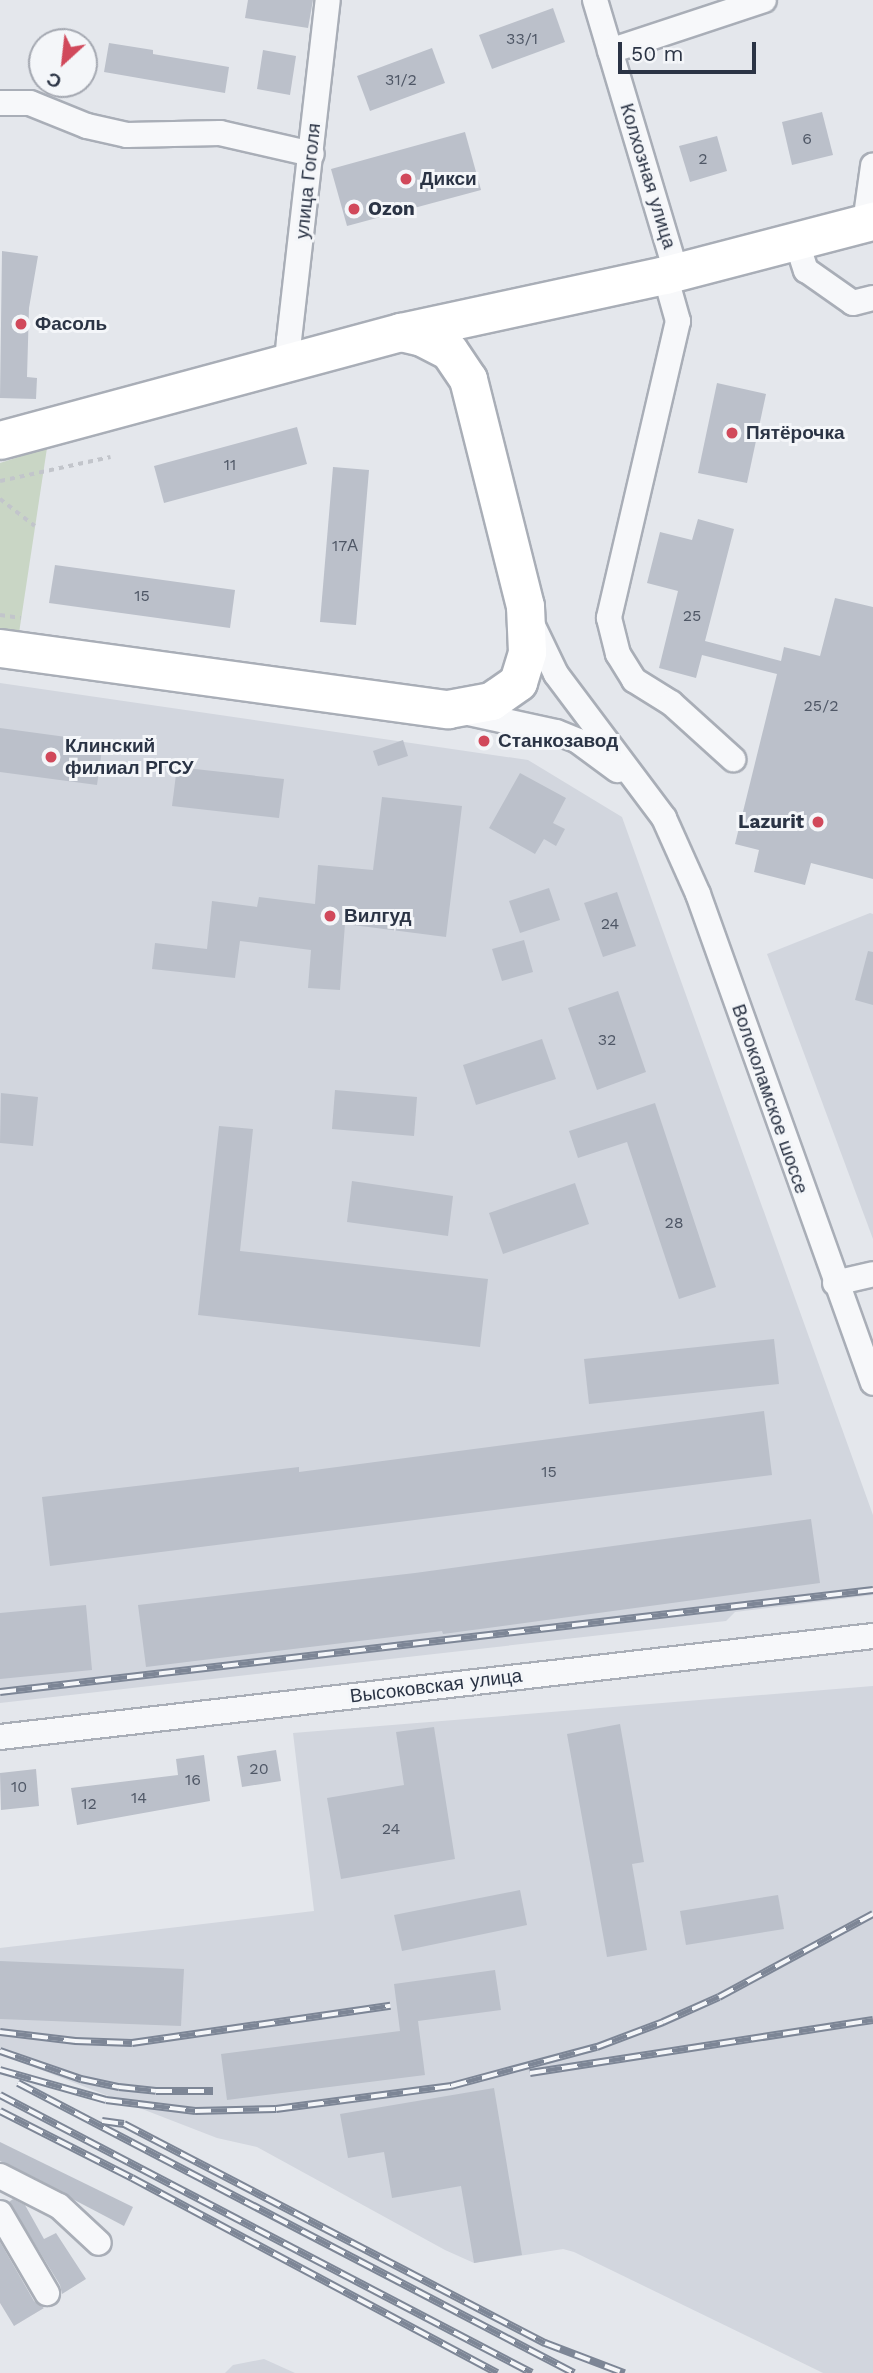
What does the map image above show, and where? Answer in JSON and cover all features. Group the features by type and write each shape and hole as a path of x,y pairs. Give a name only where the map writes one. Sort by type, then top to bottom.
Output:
{"highway":[{"path":"1,456 293,361 401,332 671,274 869,222"},
{"path":"468,379 474,346 486,326 503,310"},
{"path":"0,648 448,709 491,701 518,682 527,652 525,606 468,379 449,351 422,337 401,332"}],"street":[{"name":"улица Гоголя","path":"293,361 288,351 289,340 328,0"},
{"name":"Колхозная улица","path":"595,0 671,274 678,321 609,618 618,654 634,680 671,703 733,759"},
{"path":"610,51 764,0"},
{"path":"0,103 30,103 87,126 127,135 220,133 312,154"},
{"path":"869,222 873,166"},
{"path":"796,240 806,270 853,303 873,298"},
{"name":"Волоколамское шоссе","path":"525,606 556,674 664,818 698,894 835,1283 873,1382"},
{"name":"Волоколамское шоссе","path":"448,709 556,732 578,741 623,775 664,818"},
{"path":"835,1283 873,1274"},
{"name":"Высоковская улица","path":"0,1737 873,1636"},
{"path":"0,2176 59,2206 99,2243"},
{"path":"0,2213 47,2293"}],"path":[{"path":"1,456 0,481 110,457"},
{"path":"0,499 35,526"},
{"path":"0,615 21,618"}],"shaded area":[{"path":"0,683 528,760 622,817 873,1515 873,1595 735,1612 726,1621 0,1703"},
{"path":"873,914 873,1239 767,954"},
{"path":"873,1686 873,2373 823,2373 574,2252 563,2249 474,2263 445,2250 257,2147 217,2138 0,2054 0,1948 314,1911 293,1733"},
{"path":"264,2359 295,2373 225,2373 233,2365"}],"green space":[{"path":"47,448 19,633 0,631 0,463"}],"building":[{"path":"248,0 313,0 308,28 245,18"},
{"path":"553,8 565,42 492,69 479,35"},
{"path":"109,43 153,50 153,54 229,67 225,93 104,72"},
{"path":"432,48 445,83 370,111 357,76"},
{"path":"263,50 296,56 290,95 257,89"},
{"path":"822,112 833,155 792,165 782,122"},
{"name":"Дикси","path":"465,132 481,190 347,226 331,169"},
{"path":"717,136 727,171 690,182 679,146"},
{"path":"2,251 38,256 29,308 27,377 37,378 36,399 0,398"},
{"name":"Пятёрочка","path":"717,383 766,394 747,483 698,473"},
{"path":"297,427 307,464 164,503 154,466"},
{"path":"333,467 369,470 356,625 320,622"},
{"path":"698,519 734,529 705,641 781,661 784,647 820,656 835,598 873,607 873,879 811,863 805,885 754,872 759,850 735,844 777,674 702,655 696,678 659,668 678,591 647,583 660,532 692,540"},
{"path":"55,565 235,590 230,628 49,603"},
{"name":"Клинский филиал РГСУ","path":"0,728 103,742 97,785 0,772"},
{"path":"403,740 408,756 378,766 373,751"},
{"path":"177,767 284,779 279,818 172,806"},
{"path":"520,773 566,798 553,823 565,829 556,846 544,839 535,854 489,828"},
{"path":"382,797 462,806 446,937 345,924 340,990 308,988 311,950 240,941 235,978 152,969 155,943 207,949 212,901 257,907 259,897 315,904 318,865 373,870"},
{"path":"549,888 560,920 520,933 509,901"},
{"path":"617,892 636,946 603,957 584,903"},
{"path":"524,940 533,972 502,981 492,949"},
{"path":"868,951 873,952 873,1005 855,1000"},
{"path":"618,991 646,1072 597,1090 568,1008"},
{"path":"542,1039 556,1079 476,1105 463,1065"},
{"path":"335,1090 417,1097 414,1136 332,1129"},
{"path":"1,1093 38,1097 33,1146 0,1143"},
{"path":"655,1103 716,1287 679,1299 627,1142 578,1158 569,1131"},
{"path":"219,1126 253,1129 240,1251 488,1279 480,1347 198,1315"},
{"path":"352,1181 453,1196 448,1236 347,1222"},
{"path":"575,1183 589,1224 503,1254 489,1213"},
{"path":"774,1339 779,1384 589,1404 584,1359"},
{"path":"764,1411 772,1475 50,1566 42,1497 299,1467 299,1472"},
{"path":"811,1519 820,1583 443,1634 442,1631 146,1667 138,1605 415,1573"},
{"path":"86,1605 92,1670 0,1679 0,1613"},
{"path":"620,1724 644,1862 632,1864 647,1950 607,1957 567,1734"},
{"path":"434,1727 455,1859 341,1879 327,1798 404,1785 396,1732"},
{"path":"276,1750 281,1781 242,1787 237,1756"},
{"path":"204,1755 210,1801 77,1825 71,1788 178,1775 176,1759"},
{"path":"36,1769 39,1806 1,1810 0,1773"},
{"path":"520,1890 527,1925 402,1951 394,1915"},
{"path":"778,1895 784,1929 686,1945 680,1911"},
{"path":"0,1961 184,1969 181,2026 0,2019"},
{"path":"495,1970 501,2010 418,2021 425,2075 227,2100 221,2054 400,2031 394,1984"},
{"path":"494,2088 522,2255 474,2263 461,2186 392,2198 384,2152 348,2158 340,2114"},
{"path":"0,2142 133,2207 124,2226 0,2161"},
{"path":"13,2199 25,2205 44,2239 56,2233 86,2279 62,2294 60,2285 9,2202"},
{"path":"0,2242 34,2301 44,2308 14,2326 0,2303"}],"railway":[{"path":"0,1692 873,1590"},
{"path":"0,2070 106,2100 195,2111 276,2109 451,2086 597,2047 663,2022 719,1997 873,1914"},
{"path":"0,2032 75,2041 132,2043 390,2006"},
{"path":"530,2073 873,2020"},
{"path":"0,2051 81,2079 119,2087 156,2091 213,2091"},
{"path":"18,2083 574,2373"},
{"path":"0,2095 532,2373"},
{"path":"0,2111 132,2178 497,2373"},
{"path":"102,2121 124,2124 545,2343 624,2373"}],"place":[{"name":"Дикси","path":"406,179"},
{"name":"Ozon","path":"354,209"},
{"name":"Фасоль","path":"21,324"},
{"name":"Пятёрочка","path":"732,433"},
{"name":"Станкозавод","path":"484,741"},
{"name":"Клинский филиал РГСУ","path":"51,757"},
{"name":"Lazurit","path":"818,822"},
{"name":"Вилгуд","path":"330,916"}]}
